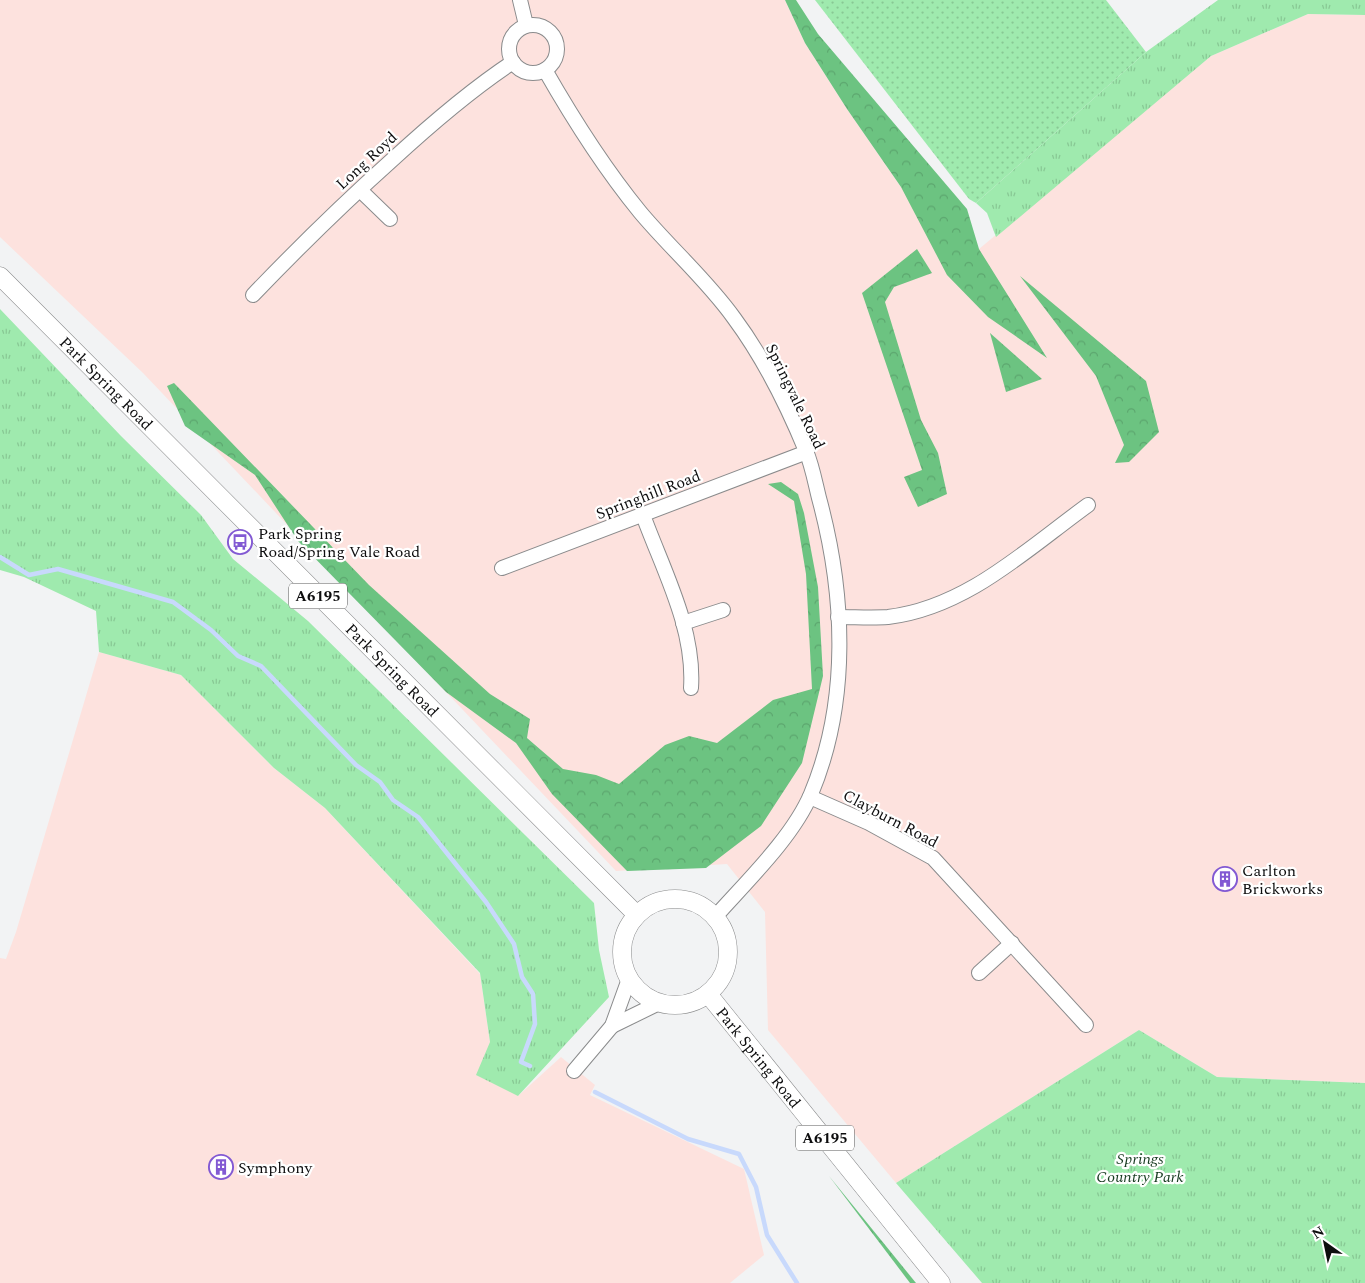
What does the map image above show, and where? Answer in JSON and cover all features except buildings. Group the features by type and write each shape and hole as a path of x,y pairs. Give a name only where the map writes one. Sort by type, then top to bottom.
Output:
{"main road":[{"name":"Park Spring Road","path":"0,276 637,915"},
{"name":"Park Spring Road","path":"676,899 697,904 714,917 725,935 728,957 722,977 708,994 685,1004 659,1003 647,998 629,979 623,963 622,946 627,929 637,915 648,906 676,899"},
{"name":"Park Spring Road","path":"708,994 942,1283"}],"street":[{"path":"520,0 526,26"},
{"path":"533,25 547,29 555,40 557,54 550,66 545,70 531,73 524,72 513,62 508,50 509,44 515,32 526,26 533,25"},
{"name":"Long Royd","path":"253,295 360,190 452,106 513,62"},
{"name":"Springvale Road","path":"545,70 567,110 639,211 733,316 778,393 807,452 830,538 838,617 840,683 829,742 810,797 779,846 714,917"},
{"path":"360,190 390,219"},
{"name":"Springhill Road","path":"502,568 807,452"},
{"path":"838,617 888,617 924,609 970,590 1088,505"},
{"path":"643,515 683,623 692,663 691,688"},
{"path":"683,623 722,610"},
{"name":"Clayburn Road","path":"810,797 869,823 933,858 1086,1025"},
{"path":"979,973 1012,943"},
{"path":"574,1071 612,1026 629,979"},
{"path":"612,1026 659,1003"}],"shaded area":[{"path":"0,0 785,0 805,43 847,109 901,187 979,249 1211,56 1308,14 1365,15 1365,1083 1217,1077 1139,1030 896,1183 768,1030 765,912 727,864 616,871 143,373 0,237"},
{"path":"99,652 181,675 274,768 325,808 480,974 490,1042 518,1096 561,1057 595,1085 590,1095 744,1169 764,1255 730,1283 0,1283 0,958 6,959 16,932"}],"green space":[{"path":"785,0 796,0 818,34 967,209 979,249 1047,358 988,317 947,275 901,187 847,109 805,43"},
{"path":"815,0 1106,0 1146,52 976,203 969,199"},
{"path":"1218,0 1365,0 1365,15 1308,14 1211,56 996,237 987,213 976,203 1146,52"},
{"path":"917,249 932,273 894,287 885,302 921,420 938,453 947,494 918,507 904,477 922,470 862,293"},
{"path":"1020,276 1146,381 1159,432 1129,462 1115,463 1124,445 1096,376"},
{"path":"0,309 121,436 201,515 233,559 308,621 594,903 599,950 609,997 518,1096 476,1075 490,1042 480,973 325,808 274,768 181,675 99,652 96,611 24,577 0,570"},
{"path":"990,333 1042,379 1006,392"},
{"path":"174,383 369,585 490,694 530,719 527,738 563,769 596,775 619,784 665,745 689,736 717,743 773,700 812,689 806,574 794,501 768,484 781,482 798,494 804,513 818,587 823,676 802,763 761,826 706,868 627,871 552,794 516,743 446,692 298,541 255,475 185,426 167,386"},
{"name":"Springs Country Park","path":"1139,1030 1217,1077 1365,1083 1365,1283 982,1283 896,1183"},
{"path":"829,1176 916,1283 910,1283"}],"waterway":[{"path":"0,557 29,575 58,569 173,602 211,630 238,656 261,666 356,765 380,782 393,800 418,817 486,902 514,944 522,977 533,994 535,1024 521,1062 530,1066"},
{"path":"595,1092 688,1139 739,1154 756,1187 767,1235 797,1283"}],"place":[{"name":"Park Spring Road/Spring Vale Road","path":"240,542"},
{"name":"Carlton Brickworks","path":"1225,879"},
{"name":"Symphony","path":"221,1167"}]}
